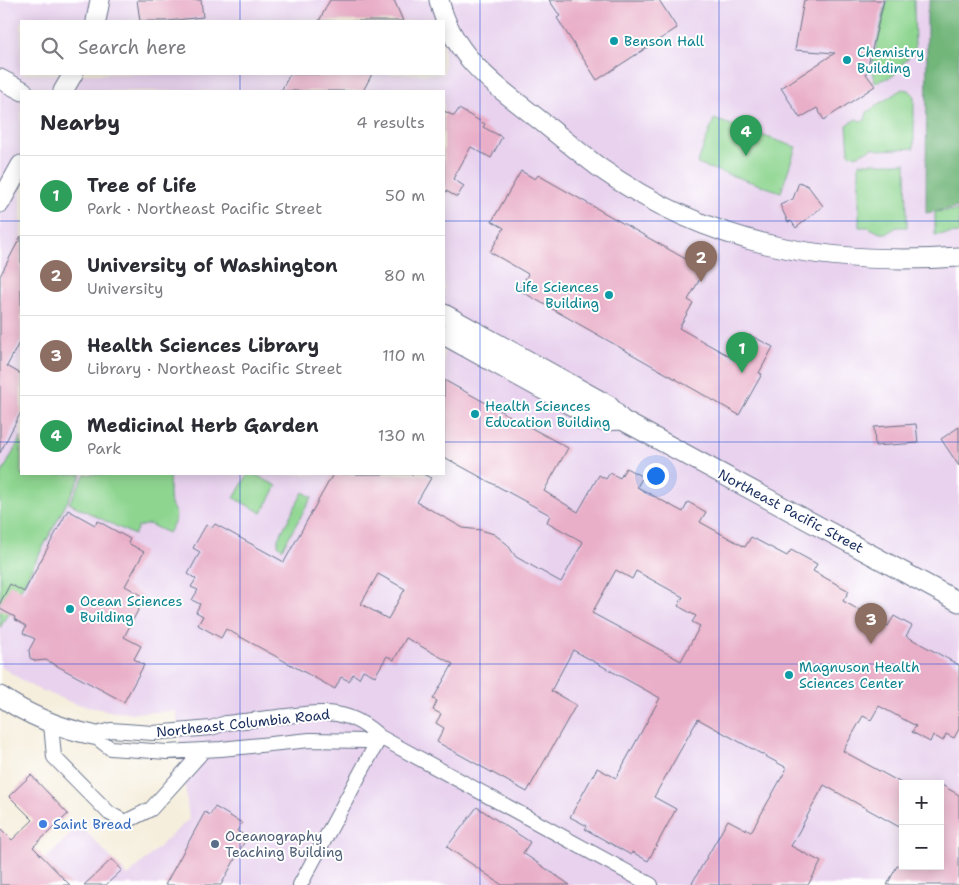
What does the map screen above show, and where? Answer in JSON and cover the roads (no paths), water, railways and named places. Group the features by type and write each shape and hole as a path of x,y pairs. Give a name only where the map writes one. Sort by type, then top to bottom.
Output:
{"main road":[{"path":"96,20 100,0"},
{"path":"439,0 445,20 461,50 493,83 600,168 675,212 752,241 820,255 873,259 959,257"},
{"path":"64,90 72,75"},
{"path":"0,79 21,90"},
{"path":"0,203 20,167"},
{"name":"Northeast Pacific Street","path":"445,315 608,405 622,420 959,602"},
{"name":"Northeast Pacific Street","path":"445,336 596,418 603,421 622,420"},
{"path":"0,696 15,706 51,724 93,735"}],"street":[{"name":"Northeast Columbia Road","path":"93,735 111,730 153,733 211,728 226,723 323,712 335,713 358,720 380,737 651,885"},
{"path":"51,724 54,757 109,813 125,822 151,809 204,750"},
{"name":"Northeast Columbia Road","path":"93,735 110,748 167,752 310,740 364,741 380,737"},
{"path":"300,885 380,737"}],"place":[{"name":"Benson Hall","path":"614,41"},
{"name":"Chemistry Building","path":"847,60"},
{"name":"Medicinal Herb Garden","path":"746,156"},
{"name":"University of Washington","path":"701,282"},
{"name":"Life Sciences Building","path":"609,295"},
{"name":"Tree of Life","path":"742,373"},
{"name":"Health Sciences Education Building","path":"475,414"},
{"name":"Ocean Sciences Building","path":"70,609"},
{"name":"Health Sciences Library","path":"871,644"},
{"name":"Magnuson Health Sciences Center","path":"789,675"},
{"name":"Saint Bread","path":"43,824"},
{"name":"Oceanography Teaching Building","path":"215,844"}]}
